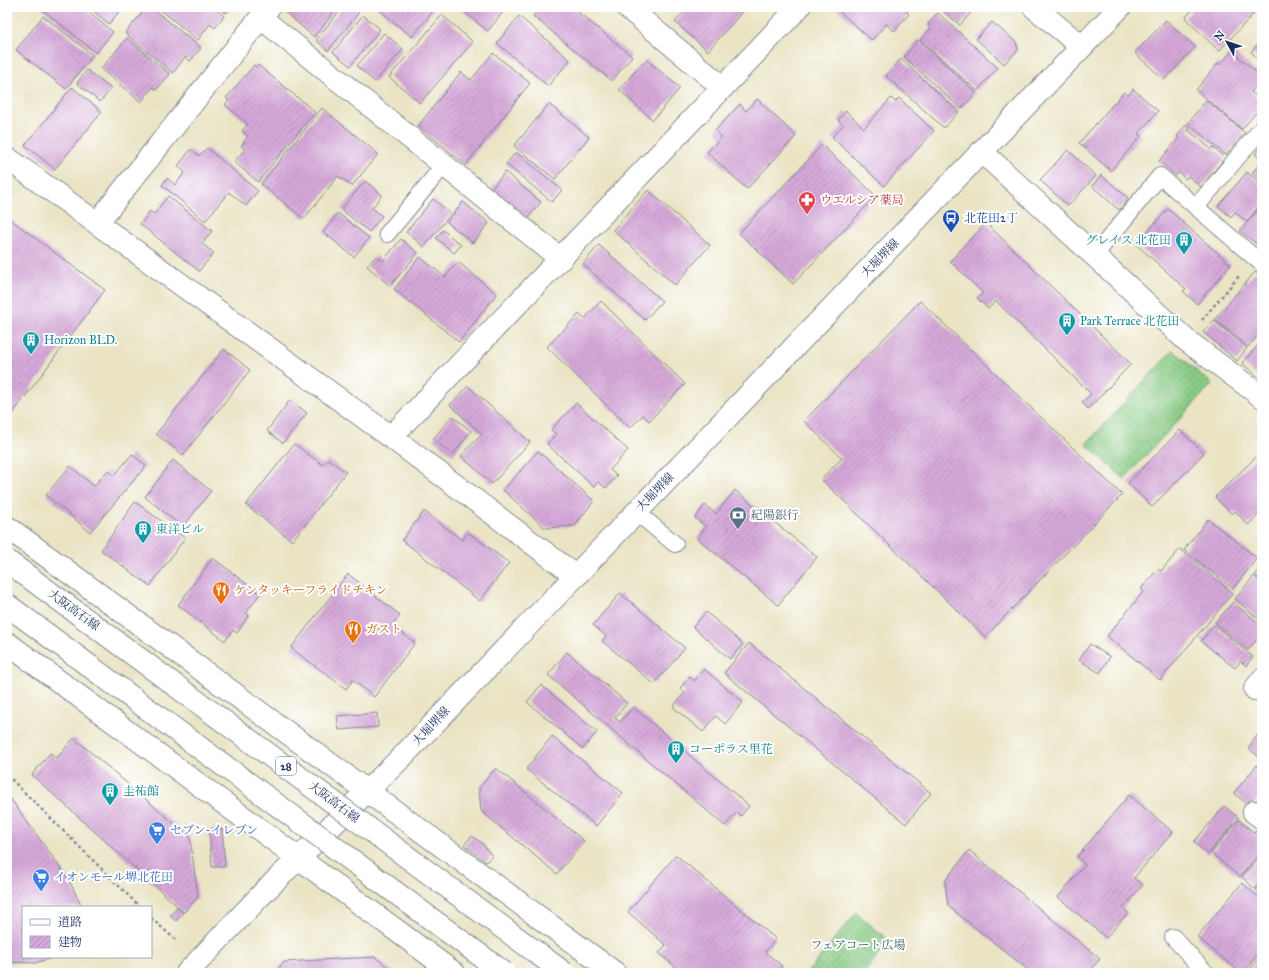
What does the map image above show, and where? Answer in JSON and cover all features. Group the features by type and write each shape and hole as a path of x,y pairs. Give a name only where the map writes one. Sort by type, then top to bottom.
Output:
{"main road":[{"path":"627,7 722,87"},
{"path":"391,436 561,259 799,7"},
{"path":"1034,7 1082,47"},
{"name":"大堀堺線","path":"187,973 298,859 368,791 576,576 1120,7"},
{"path":"97,223 265,12 444,165 561,259"},
{"path":"982,152 1186,340 1262,397"},
{"path":"7,158 391,436 576,576"},
{"path":"7,527 616,973"},
{"name":"大阪高石線","path":"7,561 564,973"},
{"path":"7,605 504,973"},
{"path":"7,643 454,973"}],"lane":[{"path":"1196,207 1262,128"},
{"path":"387,234 444,165"},
{"path":"1095,255 1160,176 1258,260"},
{"path":"636,512 675,544"},
{"path":"1173,937 1206,973"}],"path":[{"path":"1186,340 1258,260"},
{"path":"7,776 139,906"},
{"path":"152,919 176,940"}],"green space":[{"path":"1173,350 1212,384 1124,479 1086,444"},
{"name":"フェアコート広場","path":"856,913 890,941 864,973 807,973"}],"building":[{"path":"44,7 82,7 113,32 96,53 42,9"},
{"path":"88,7 123,7 109,24"},
{"path":"147,7 151,7 201,48 190,61 185,57 173,73 125,33"},
{"path":"157,7 213,7 224,16 215,28 210,24 198,40"},
{"path":"218,7 231,7 226,13"},
{"path":"279,7 338,7 314,37"},
{"path":"343,7 353,7 359,12 328,51 316,40"},
{"path":"376,7 430,7 434,10 412,37"},
{"path":"458,7 507,7 488,31"},
{"path":"541,7 572,7 632,56 612,81 533,16"},
{"path":"688,7 736,7 742,12 708,51 675,22"},
{"path":"834,7 902,7 909,14 894,31 886,24 872,40"},
{"path":"943,7 976,7 960,25 941,9"},
{"path":"1195,7 1260,7 1219,51 1185,18"},
{"path":"938,13 998,68 977,91 920,40 931,28 928,24"},
{"path":"363,15 380,29 350,66 333,52"},
{"path":"442,15 473,42 420,103 389,77"},
{"path":"43,16 93,55 66,89 16,50"},
{"path":"519,16 570,60 548,86 497,43"},
{"path":"1166,20 1195,47 1164,80 1135,53"},
{"path":"992,22 1016,42 1018,50 1004,64 976,39"},
{"path":"384,33 403,49 375,82 357,66"},
{"path":"127,38 170,74 156,90 153,87 141,102 101,69"},
{"path":"918,40 976,93 961,109 904,57"},
{"path":"1262,40 1262,62 1251,52"},
{"path":"1232,51 1262,77 1251,92 1262,101 1262,106 1242,129 1196,90 1218,63 1220,65"},
{"path":"493,53 530,83 466,165 418,126 461,72 471,80"},
{"path":"646,59 680,88 653,120 619,90"},
{"path":"901,59 959,112 944,128 886,76"},
{"path":"254,65 256,67 258,65 315,112 258,182 234,162 245,149 241,146 248,136 242,131 248,124 225,105 229,100 226,98"},
{"path":"87,70 111,89 100,102 77,83"},
{"path":"72,87 102,112 55,169 25,145"},
{"path":"1133,89 1158,111 1138,134 1141,136 1111,171 1079,143 1124,92 1128,95"},
{"path":"891,98 895,102 899,98 934,131 884,186 832,137 843,125 838,120 846,111 864,128"},
{"path":"757,99 796,136 747,189 707,152 722,137 715,131 740,104 746,111"},
{"path":"1206,100 1245,133 1226,155 1188,123"},
{"path":"549,104 589,137 555,179 514,146"},
{"path":"322,108 378,154 352,186 338,176 304,219 261,184"},
{"path":"1186,125 1190,128 1188,130 1211,149 1213,147 1225,158 1201,187 1188,176 1186,179 1178,172 1176,176 1159,161 1179,138 1177,136"},
{"name":"ウエルシア薬局","path":"822,145 876,196 793,284 739,233"},
{"path":"1262,146 1262,161 1255,154"},
{"path":"207,148 258,191 246,206 229,192 205,221 162,185 167,178 175,185 185,172 178,166 191,149 199,156"},
{"path":"1068,150 1096,176 1068,206 1040,180"},
{"path":"516,152 562,190 552,202 506,164"},
{"path":"1262,161 1262,181 1252,173"},
{"path":"505,172 541,202 527,219 491,189"},
{"path":"1247,172 1259,182 1258,184 1262,188 1262,203 1247,222 1235,212 1231,217 1218,206"},
{"path":"1101,175 1129,199 1119,210 1092,186"},
{"path":"365,181 382,195 372,208 382,216 369,232 341,209"},
{"path":"648,190 710,245 675,285 613,230"},
{"path":"168,196 212,231 202,244 214,253 199,271 140,224 150,211 154,214"},
{"path":"433,199 451,214 424,247 406,232"},
{"path":"463,202 489,223 473,243 447,222"},
{"path":"1262,205 1262,229 1256,237 1262,230 1261,247 1240,231"},
{"name":"グレイス 北花田","path":"1168,209 1231,265 1197,304 1183,291 1186,289 1136,244"},
{"path":"338,213 369,238 354,257 323,232"},
{"name":"Horizon BLD.","path":"7,217 105,290 7,421"},
{"name":"Park Terrace 北花田","path":"986,223 1131,364 1088,409 1082,402 1091,394 996,301 988,309 977,298 983,293 950,261"},
{"path":"443,230 461,245 454,253 436,238"},
{"path":"401,239 418,253 390,286 367,266 376,256 383,261"},
{"path":"599,245 662,301 645,320 583,264"},
{"path":"420,257 445,277 458,262 497,294 459,342 394,289"},
{"path":"1255,272 1262,278 1262,331 1248,347 1215,319"},
{"path":"601,301 685,384 649,421 643,415 630,428 547,347 579,314 584,319"},
{"path":"920,301 1122,495 985,637 821,479 842,458 804,421"},
{"path":"1214,320 1247,348 1237,361 1203,332"},
{"path":"1262,341 1262,380 1242,363"},
{"path":"224,349 250,370 183,455 156,434"},
{"path":"468,386 530,442 492,484 461,456 482,434 450,405"},
{"path":"290,400 307,413 283,443 267,431"},
{"path":"576,403 628,450 610,470 617,476 606,488 598,482 594,487 547,444 556,434 551,430"},
{"path":"452,416 471,431 453,455 433,439"},
{"path":"1180,430 1204,453 1152,507 1128,483"},
{"path":"294,444 323,465 328,459 346,472 292,541 246,505"},
{"path":"538,451 594,501 574,526 545,528 503,490"},
{"path":"1262,451 1262,511 1248,525 1235,511 1232,514 1215,497"},
{"path":"132,454 146,466 90,532 46,495 70,466 94,486 108,470 114,476"},
{"path":"173,460 211,491 183,527 145,497"},
{"path":"735,490 817,557 778,605 697,538 706,527 695,518 705,505 716,514"},
{"name":"東洋ビル","path":"135,502 185,538 150,586 101,550"},
{"path":"424,511 462,540 468,532 509,563 480,601 402,540"},
{"path":"1208,519 1257,558 1233,589 1184,550"},
{"path":"1180,549 1233,593 1160,680 1107,636 1144,591 1141,589 1158,569 1161,571"},
{"path":"213,558 260,594 246,613 249,615 237,633 233,630 225,641 178,605"},
{"path":"1262,567 1262,581 1255,575"},
{"path":"348,574 400,615 392,625 415,643 374,697 353,680 346,689 291,648"},
{"path":"1254,576 1262,583 1262,622 1235,599"},
{"path":"620,593 685,648 654,684 602,641 606,636 593,625"},
{"path":"1233,602 1262,626 1262,633 1248,650 1215,623"},
{"path":"706,612 743,644 730,659 693,627"},
{"path":"1214,625 1253,657 1246,666 1241,661 1235,668 1201,641"},
{"path":"749,643 931,793 906,824 724,673"},
{"path":"1090,644 1110,657 1100,673 1079,660"},
{"name":"コーポラス里花","path":"567,652 627,703 615,718 620,722 633,707 749,806 741,816 737,812 725,826 548,675"},
{"path":"704,669 743,702 725,724 716,716 703,732 673,707 685,692 680,688 690,677 694,681"},
{"path":"541,685 597,732 583,749 527,702"},
{"path":"377,713 378,727 339,730 337,716"},
{"path":"1262,729 1262,759 1248,748"},
{"path":"552,736 623,793 596,826 526,769"},
{"name":"圭祐館","path":"74,738 190,837 198,897 184,912 32,775 50,753 57,758"},
{"path":"1257,765 1262,769 1262,794 1251,808 1234,793"},
{"path":"496,768 584,841 557,874 481,811 479,788"},
{"name":"イオンモール堺北花田","path":"7,794 68,878 82,906 22,906 22,958 52,958 35,963 7,962"},
{"path":"1129,795 1173,832 1134,878 1143,885 1123,908 1128,913 1106,938 1058,897 1085,865 1077,857"},
{"path":"1224,806 1239,818 1208,854 1194,842"},
{"path":"1239,820 1254,833 1256,831 1262,836 1262,851 1240,877 1211,853"},
{"path":"222,829 225,867 212,867 209,830"},
{"path":"472,836 482,843 492,856 486,862 464,845"},
{"path":"969,850 1100,959 1088,973 1032,973 948,906 945,881"},
{"path":"1262,854 1262,880 1255,889 1242,877"},
{"path":"676,855 776,939 765,952 782,966 777,973 683,973 659,953 666,945 628,912"},
{"path":"1262,882 1262,895 1256,890"},
{"path":"1242,883 1262,900 1262,949 1243,973 1241,973 1197,937"},
{"path":"177,908 183,913 176,921 170,916"},
{"path":"1262,955 1262,973 1247,973"},
{"path":"375,957 395,973 275,973 284,962"}],"place":[{"name":"ウエルシア薬局","path":"807,215"},
{"name":"北花田2丁","path":"951,233"},
{"name":"グレイス 北花田","path":"1184,255"},
{"name":"Park Terrace 北花田","path":"1067,336"},
{"name":"Horizon BLD.","path":"31,355"},
{"name":"紀陽銀行","path":"738,530"},
{"name":"東洋ビル","path":"143,544"},
{"name":"ケンタッキーフライドチキン","path":"221,605"},
{"name":"ガスト","path":"353,644"},
{"name":"コーポラス里花","path":"676,764"},
{"name":"圭祐館","path":"110,806"},
{"name":"セブン-イレブン","path":"157,845"},
{"name":"イオンモール堺北花田","path":"41,892"}]}
